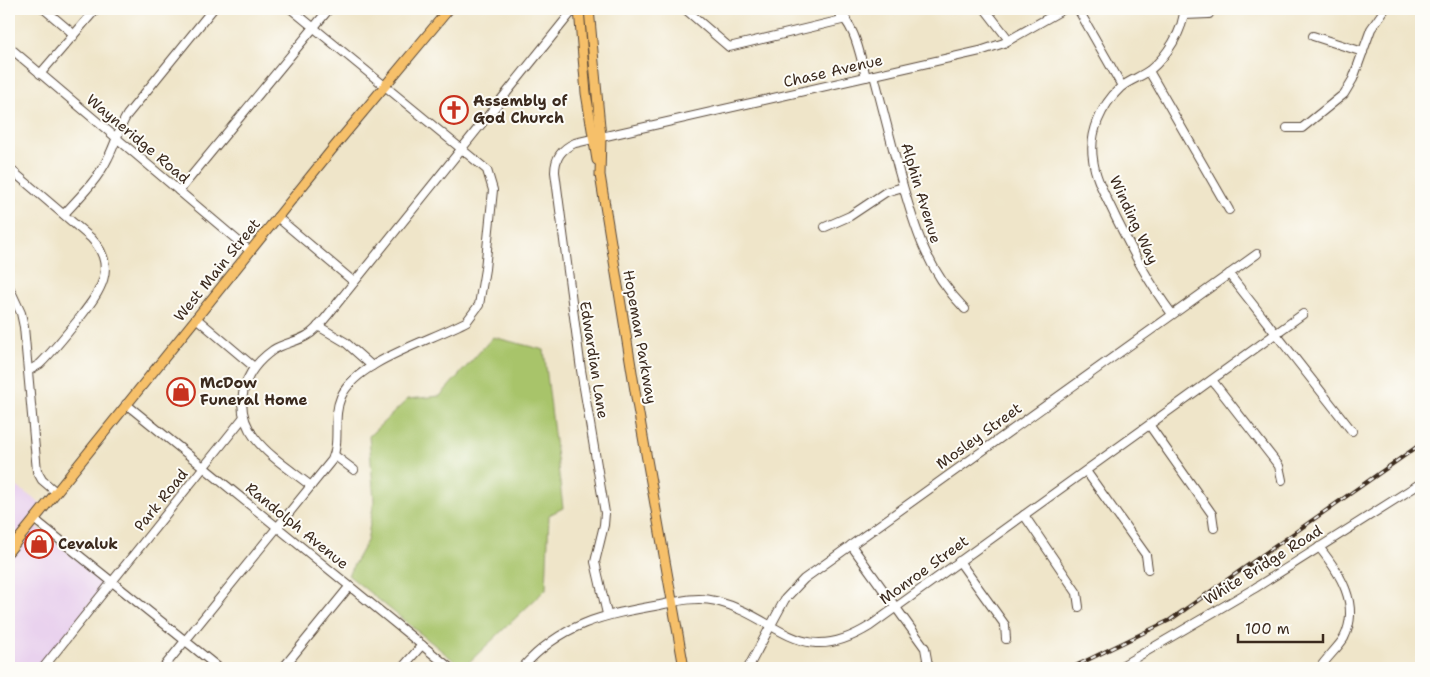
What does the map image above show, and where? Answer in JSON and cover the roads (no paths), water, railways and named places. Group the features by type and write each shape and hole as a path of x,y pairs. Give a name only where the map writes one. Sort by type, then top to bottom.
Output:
{"main road":[{"name":"West Main Street","path":"9,551 277,217 449,9"},
{"path":"579,9 596,138"},
{"path":"589,9 596,138"},
{"name":"Hopeman Parkway","path":"596,138 600,175 637,404 684,668"}],"street":[{"path":"44,9 70,31 72,37"},
{"path":"40,74 96,9"},
{"path":"64,214 102,170 118,130 127,115 213,9"},
{"path":"163,668 334,455 335,415 340,398 354,377 372,366 467,321 476,311 482,293 493,183 488,170 291,9"},
{"path":"179,192 329,9"},
{"path":"310,486 258,443 243,418 244,388 254,368 274,350 308,335 318,326 574,9"},
{"path":"685,9 729,47 846,19"},
{"name":"Alphin Avenue","path":"835,9 846,19 853,32 870,76 914,227 925,253 947,288 965,309"},
{"path":"985,9 1009,40"},
{"name":"Chase Avenue","path":"596,138 980,51 1009,40 1064,9"},
{"path":"1078,9 1122,86"},
{"path":"1287,128 1302,128 1337,102 1353,79 1370,29 1385,9"},
{"name":"Winding Way","path":"1172,314 1144,275 1103,192 1093,160 1094,135 1098,118 1108,101 1122,86 1149,71 1166,53 1184,12 1209,14"},
{"path":"1313,36 1362,52"},
{"name":"Wayneridge Road","path":"9,47 250,251"},
{"path":"1149,71 1229,210"},
{"name":"Edwardian Lane","path":"596,138 574,143 566,148 556,159 555,172 581,370 605,513 595,562 607,614"},
{"path":"9,168 97,244 105,265 104,280 95,299 58,345 40,364 28,371"},
{"path":"825,227 850,216 886,192 903,187"},
{"path":"277,217 354,282"},
{"name":"Mosley Street","path":"748,668 785,598 797,584 1257,254"},
{"path":"1229,274 1352,431"},
{"path":"9,287 23,320 37,470 42,480 56,492"},
{"name":"Monroe Street","path":"522,668 541,649 564,632 607,614 699,599 715,601 808,642 833,643 861,632 1304,314"},
{"path":"196,318 254,368"},
{"path":"318,326 345,342 372,366"},
{"path":"1212,380 1280,466 1282,480"},
{"name":"Randolph Avenue","path":"126,404 450,668"},
{"name":"Park Road","path":"43,668 243,418"},
{"path":"1150,426 1212,514 1214,528"},
{"path":"334,455 354,470"},
{"path":"1086,471 1146,555 1148,569"},
{"name":"White Bridge Road","path":"1118,668 1255,588 1421,483"},
{"path":"1024,515 1077,593 1079,607"},
{"path":"34,519 219,668"},
{"path":"851,545 925,648 928,665"},
{"path":"1318,547 1346,589 1350,609 1344,638 1320,668"},
{"path":"959,561 1005,625 1006,639"},
{"path":"283,668 349,587"},
{"path":"402,668 422,645"}],"railway":[{"path":"1071,668 1170,620 1421,444"}],"place":[{"name":"Assembly of God Church","path":"454,110"},
{"name":"McDow Funeral Home","path":"181,392"},
{"name":"Cevaluk","path":"39,544"}]}
